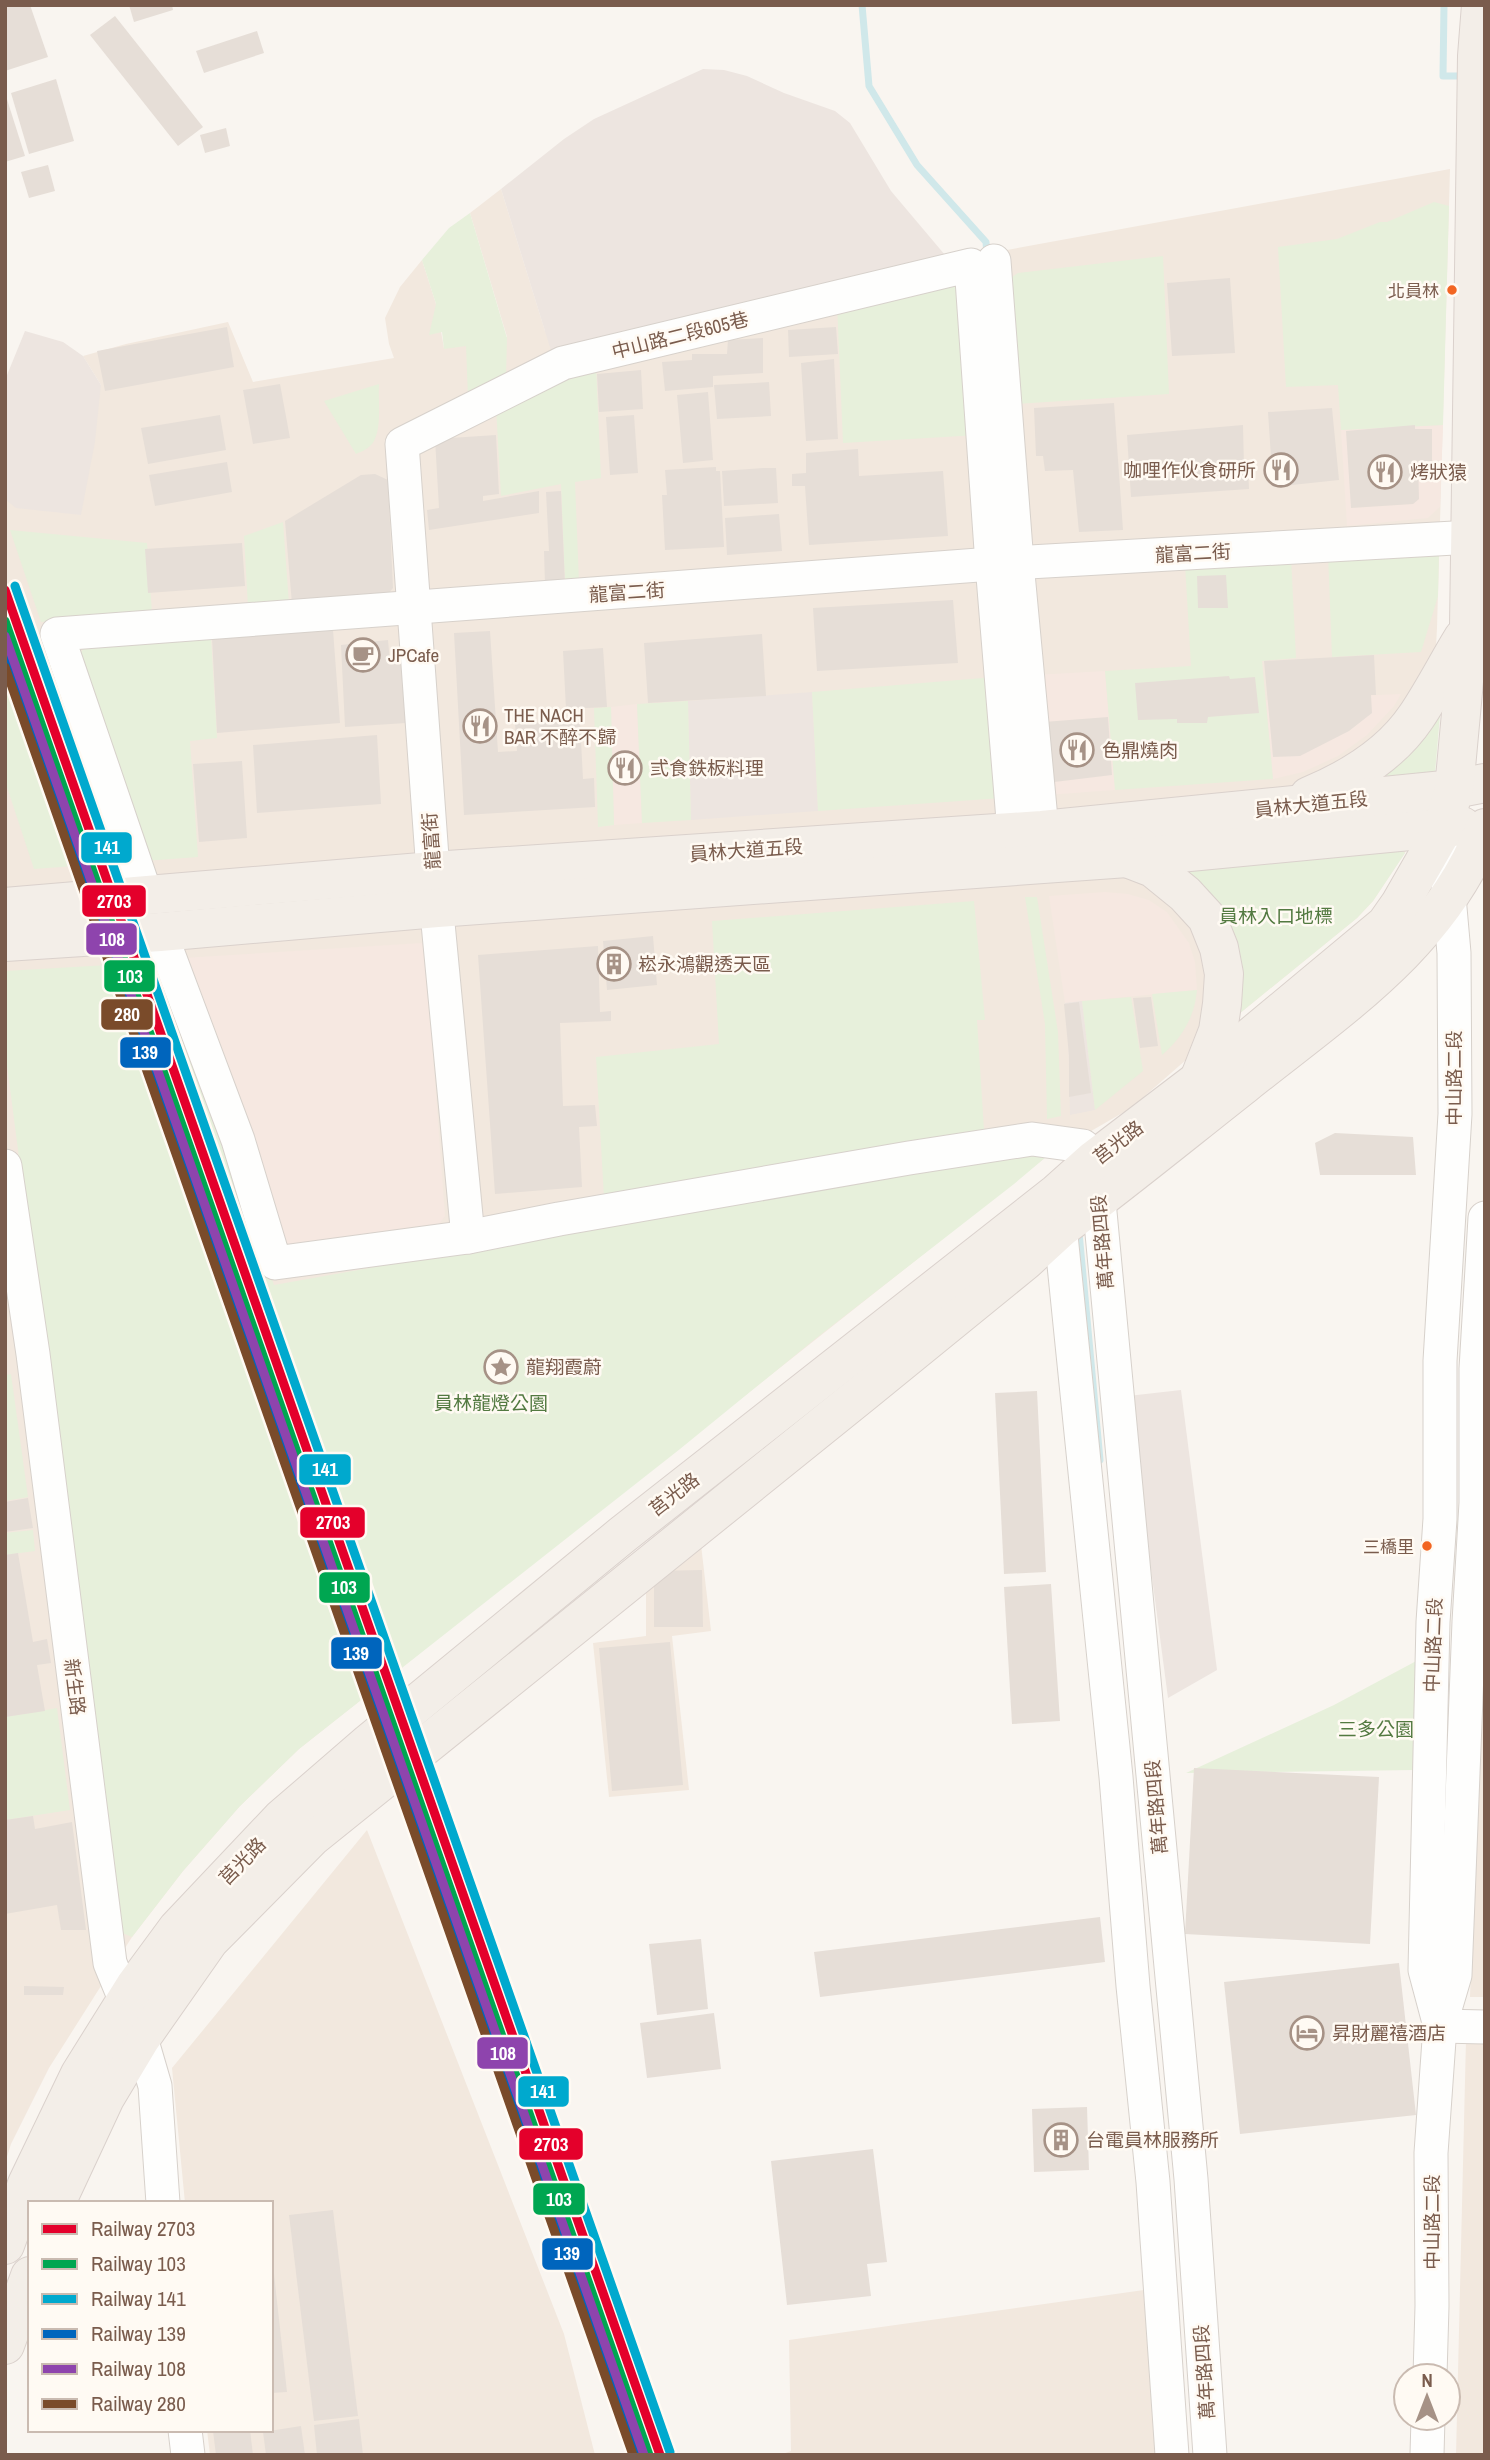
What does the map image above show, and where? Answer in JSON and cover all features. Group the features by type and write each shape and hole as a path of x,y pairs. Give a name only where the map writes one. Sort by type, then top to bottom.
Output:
{"main road":[{"name":"中山路二段","path":"1443,829 1470,786 1469,627 1477,131 1476,13"},
{"path":"1254,810 1310,796 1343,781 1385,752 1415,719 1469,627"},
{"name":"員林大道五段","path":"5,942 160,932 435,889 1254,810 1470,786"},
{"name":"員林大道五段","path":"5,906 146,895 435,889 1127,858 1485,826"},
{"name":"莒光路","path":"5,2245 80,2074 125,2002 177,1929 281,1819 622,1535 1059,1211 1098,1200 1374,981 1431,924 1475,855 1485,826"},
{"name":"莒光路","path":"29,2190 104,2098 141,2038 209,1941 312,1837 1025,1261 1095,1159 1199,1079 1386,924 1443,829"},
{"path":"1127,858 1153,867 1185,894 1207,918 1219,948 1224,974 1220,1018 1218,1031 1199,1079"},
{"path":"5,2345 28,2282"}],"street":[{"name":"中山路二段605巷","path":"402,444 563,363 983,263 1004,563"},
{"name":"龍富街","path":"402,444 435,889 468,1237"},
{"name":"龍富二街","path":"146,895 57,634 1004,563 1472,537"},
{"path":"1004,563 1028,831"},
{"name":"中山路二段","path":"1440,2026 1424,1970 1433,1622 1440,1519 1440,1361 1455,1114 1454,953 1443,829"},
{"path":"160,932 238,1140 275,1262 468,1237 653,1202 1032,1139 1083,1146 1095,1159"},
{"name":"萬年路四段","path":"1095,1159 1189,2165 1210,2455"},
{"name":"新生路","path":"5,1166 33,1354 110,1963 141,2038 155,2087 163,2201"},
{"name":"萬年路四段","path":"1059,1211 1116,1777 1153,2182 1172,2455"},
{"name":"中山路二段","path":"1430,2362 1431,2153 1440,2026 1455,1975 1469,1622 1480,1501 1476,1369 1485,1218"},
{"path":"1440,1519 1480,1501"},
{"path":"1440,2026 1485,2027"},
{"path":"185,2432 188,2455"},
{"path":"1427,2455 1428,2432"}],"shaded area":[{"path":"703,69 724,70 747,76 784,93 835,111 850,123 891,191 945,255 941,262 818,284 553,357 501,189 594,119"},
{"path":"1450,169 1437,628 1427,777 1405,853 1373,901 1357,918 1234,1018 1131,1108 1046,1157 299,1749 240,1806 183,1871 132,1937 49,2068 11,2144 5,2163 5,426 101,385 83,356 228,322 253,382 394,358 385,318 400,287 422,260 436,304 444,348 507,337 470,213 501,189 545,331"},
{"path":"25,331 63,342 83,356 101,385 95,442 81,515 16,508 5,499 5,380"},
{"path":"1443,425 1440,507 1428,518 1347,526 1341,430"},
{"path":"1105,671 1115,790 1046,795 1035,675"},
{"path":"812,692 818,811 691,820 688,701"},
{"path":"1401,694 1394,706 1367,735 1338,756 1303,772 1273,779 1266,700"},
{"path":"637,704 642,823 614,825 611,707"},
{"path":"1105,892 1128,894 1149,900 1167,912 1189,943 1195,962 1197,990 1065,1003 1049,896"},
{"path":"422,943 426,960 445,1216 436,1228 281,1246 183,958"},
{"path":"1082,1001 1095,1110 1070,1115 1065,1003"},
{"path":"1181,1390 1217,1670 1168,1698 1128,1396"},
{"path":"700,1536 711,1631 672,1636 689,1790 609,1797 593,1643 646,1636 646,1572"},
{"path":"1484,1568 1485,1997 1470,1997"},
{"path":"367,1830 564,2334 595,2455 210,2455 207,2432 273,2432 273,2201 185,2201 172,2068"},
{"path":"1466,2039 1485,2039 1485,2455 1456,2455 1457,2432 1462,2432 1462,2362 1458,2362"},
{"path":"1144,2290 1158,2455 780,2455 791,2451 789,2340"}],"green space":[{"path":"1434,202 1449,206 1443,425 1341,430 1338,385 1286,387 1278,247 1337,239"},
{"path":"470,213 507,338 506,377 468,397 466,346 444,349 442,332 429,335 436,304 422,260 449,228"},
{"path":"1163,256 1169,394 1015,404 1009,279 1018,273"},
{"path":"956,282 978,435 843,443 837,303"},
{"path":"596,365 601,478 575,482 579,582 565,582 561,484 501,496 496,407"},
{"path":"379,384 379,421 376,435 370,446 356,454 324,401"},
{"path":"283,522 289,604 248,607 244,536"},
{"path":"10,530 147,543 152,613 41,622"},
{"path":"1439,552 1438,596 1421,652 1332,657 1328,553"},
{"path":"1291,557 1296,658 1262,661 1273,779 1115,790 1105,671 1191,666 1185,564"},
{"path":"211,637 217,738 190,741 198,857 144,861 75,662 85,646"},
{"path":"5,663 75,866 34,869 5,781"},
{"path":"995,677 1002,798 818,811 812,692"},
{"path":"688,701 691,820 642,823 637,704"},
{"path":"1441,704 1435,773 1369,784"},
{"path":"611,707 614,825 598,827 594,708"},
{"name":"員林入口地標","path":"1401,848 1405,853 1373,901 1357,918 1234,1018 1174,867"},
{"path":"1025,897 1037,897 1058,1032 1061,1116 1047,1119 1045,1024"},
{"path":"974,901 985,1020 977,1020 984,1130 604,1198 596,1057 719,1044 712,921"},
{"name":"員林龍燈公園","path":"160,962 274,1285 1053,1146 1046,1157 1014,1184 299,1749 240,1806 183,1871 132,1937 120,1932 5,1050 5,971"},
{"path":"1197,990 1194,1009 1186,1026 1162,1055 1152,994"},
{"path":"1131,997 1143,1071 1095,1110 1082,1001"},
{"path":"11,1374 28,1497 5,1501 5,1375"},
{"path":"33,1530 35,1551 5,1555 5,1533"},
{"name":"三多公園","path":"1420,1659 1415,1770 1186,1773 1334,1705"},
{"path":"57,1708 70,1810 5,1820 5,1717"}],"building":[{"path":"5,5 30,5 48,57 5,71"},
{"path":"129,5 172,5 173,10 134,22"},
{"path":"115,16 203,127 178,146 90,35"},
{"path":"257,31 264,53 204,73 196,51"},
{"path":"56,79 74,141 29,154 11,93"},
{"path":"5,93 25,156 5,162"},
{"path":"226,128 230,146 205,153 200,135"},
{"path":"48,165 55,191 29,198 21,172"},
{"path":"1230,278 1235,353 1172,356 1167,283"},
{"path":"227,327 234,367 105,391 97,351"},
{"path":"836,327 838,354 789,357 788,330"},
{"path":"763,338 763,373 713,376 713,387 665,391 662,362 692,360 692,354 727,354 728,340"},
{"path":"834,359 838,439 806,441 801,363"},
{"path":"641,370 643,409 599,412 597,374"},
{"path":"769,382 771,416 717,419 714,385"},
{"path":"280,384 290,438 253,444 243,390"},
{"path":"708,392 713,460 683,463 677,395"},
{"path":"1114,403 1123,530 1079,532 1073,470 1045,471 1043,456 1036,456 1034,408"},
{"path":"1332,408 1339,480 1273,487 1268,412"},
{"path":"220,415 226,450 148,464 141,428"},
{"path":"634,415 638,473 610,475 606,417"},
{"path":"1243,425 1244,468 1248,468 1249,489 1131,497 1127,435"},
{"path":"1415,425 1415,429 1432,429 1432,461 1418,461 1419,499 1413,504 1351,508 1346,431"},
{"path":"496,435 499,494 483,496 483,501 539,491 539,513 429,530 427,510 439,508 435,439"},
{"path":"858,449 859,476 943,471 948,536 809,545 805,486 792,486 792,474 806,473 806,453"},
{"path":"227,462 232,492 155,506 149,475"},
{"path":"716,467 716,471 720,471 724,547 665,550 662,495 667,495 665,470"},
{"path":"776,468 778,503 724,506 722,471"},
{"path":"375,474 388,480 393,588 386,596 292,604 285,521 361,475"},
{"path":"561,491 565,584 545,584 544,551 549,551 546,492"},
{"path":"779,514 782,551 727,555 725,518"},
{"path":"242,543 245,586 148,593 145,549"},
{"path":"1226,575 1228,608 1198,608 1197,576"},
{"path":"953,600 958,663 817,671 813,608"},
{"path":"333,630 340,723 217,733 212,638"},
{"path":"490,631 498,752 517,751 515,723 580,722 583,779 594,778 595,807 464,815 454,633"},
{"path":"762,634 766,696 648,703 644,643"},
{"path":"388,640 390,662 403,662 406,723 345,727 341,645"},
{"path":"603,648 607,707 566,709 563,651"},
{"path":"1374,655 1376,695 1371,695 1372,713 1349,731 1300,756 1273,757 1264,661"},
{"path":"1229,676 1230,679 1255,677 1259,713 1208,717 1207,723 1177,723 1177,719 1138,720 1135,683"},
{"path":"1108,717 1112,775 1046,783 1044,722"},
{"path":"377,735 381,804 257,813 253,745"},
{"path":"242,761 247,838 199,842 193,764"},
{"path":"653,936 657,985 607,990 603,941"},
{"path":"598,946 600,1012 611,1011 611,1021 560,1023 563,1106 595,1105 597,1126 579,1127 582,1187 495,1194 478,955"},
{"path":"1151,997 1158,1046 1140,1048 1133,998"},
{"path":"1079,1002 1091,1093 1069,1097 1069,1055 1064,1004"},
{"path":"1335,1133 1413,1137 1416,1175 1320,1175 1315,1143"},
{"path":"1037,1391 1046,1572 1004,1574 995,1393"},
{"path":"28,1498 33,1528 5,1532 5,1502"},
{"path":"18,1553 33,1642 47,1639 51,1663 37,1665 45,1711 5,1717 5,1555"},
{"path":"702,1570 703,1627 654,1627 654,1571"},
{"path":"1051,1584 1060,1721 1012,1724 1004,1587"},
{"path":"670,1642 683,1785 612,1791 599,1648"},
{"path":"1194,1768 1379,1777 1370,1944 1185,1934"},
{"path":"33,1816 35,1829 72,1822 86,1930 61,1930 57,1905 5,1914 5,1820"},
{"path":"1100,1917 1105,1962 820,1997 814,1952"},
{"path":"701,1939 708,2009 657,2015 649,1944"},
{"path":"1399,1963 1416,2115 1240,2134 1224,1982"},
{"path":"24,1986 64,1987 63,1995 24,1995"},
{"path":"714,2013 721,2069 647,2078 640,2023"},
{"name":"台電員林服務所","path":"1087,2107 1089,2170 1034,2172 1032,2109"},
{"path":"873,2149 887,2262 867,2264 871,2296 787,2305 771,2161"},
{"path":"333,2210 358,2416 314,2421 289,2215"},
{"path":"273,2265 287,2392 273,2393"},
{"path":"359,2419 363,2455 317,2455 314,2425"},
{"path":"301,2426 305,2455 266,2455 263,2432"},
{"path":"213,2432 250,2432 253,2455 216,2455"}],"waterway":[{"path":"862,5 869,86 917,165 986,242 987,256"},
{"path":"1444,5 1443,76 1467,76"},
{"path":"1079,1232 1100,1460"}],"rail line":[{"name":"141","path":"15,586 670,2452"},
{"name":"2703","path":"5,590 660,2455"},
{"name":"103","path":"5,621 649,2455"},
{"name":"108","path":"5,636 644,2455"},
{"name":"139","path":"5,653 638,2455"},
{"name":"280","path":"5,667 633,2455"}],"place":[{"name":"北員林","path":"1452,290"},
{"name":"咖哩作伙食研所","path":"1281,470"},
{"name":"烤狀猿","path":"1385,472"},
{"name":"JPCafe","path":"363,655"},
{"name":"THE NACH BAR 不醉不歸","path":"480,726"},
{"name":"色鼎燒肉","path":"1077,750"},
{"name":"弎食鉄板料理","path":"625,768"},
{"name":"崧永鴻觀透天區","path":"614,964"},
{"name":"龍翔霞蔚","path":"501,1367"},
{"name":"三橋里","path":"1427,1546"},
{"name":"昇財麗禧酒店","path":"1307,2033"},
{"name":"台電員林服務所","path":"1061,2140"}]}
